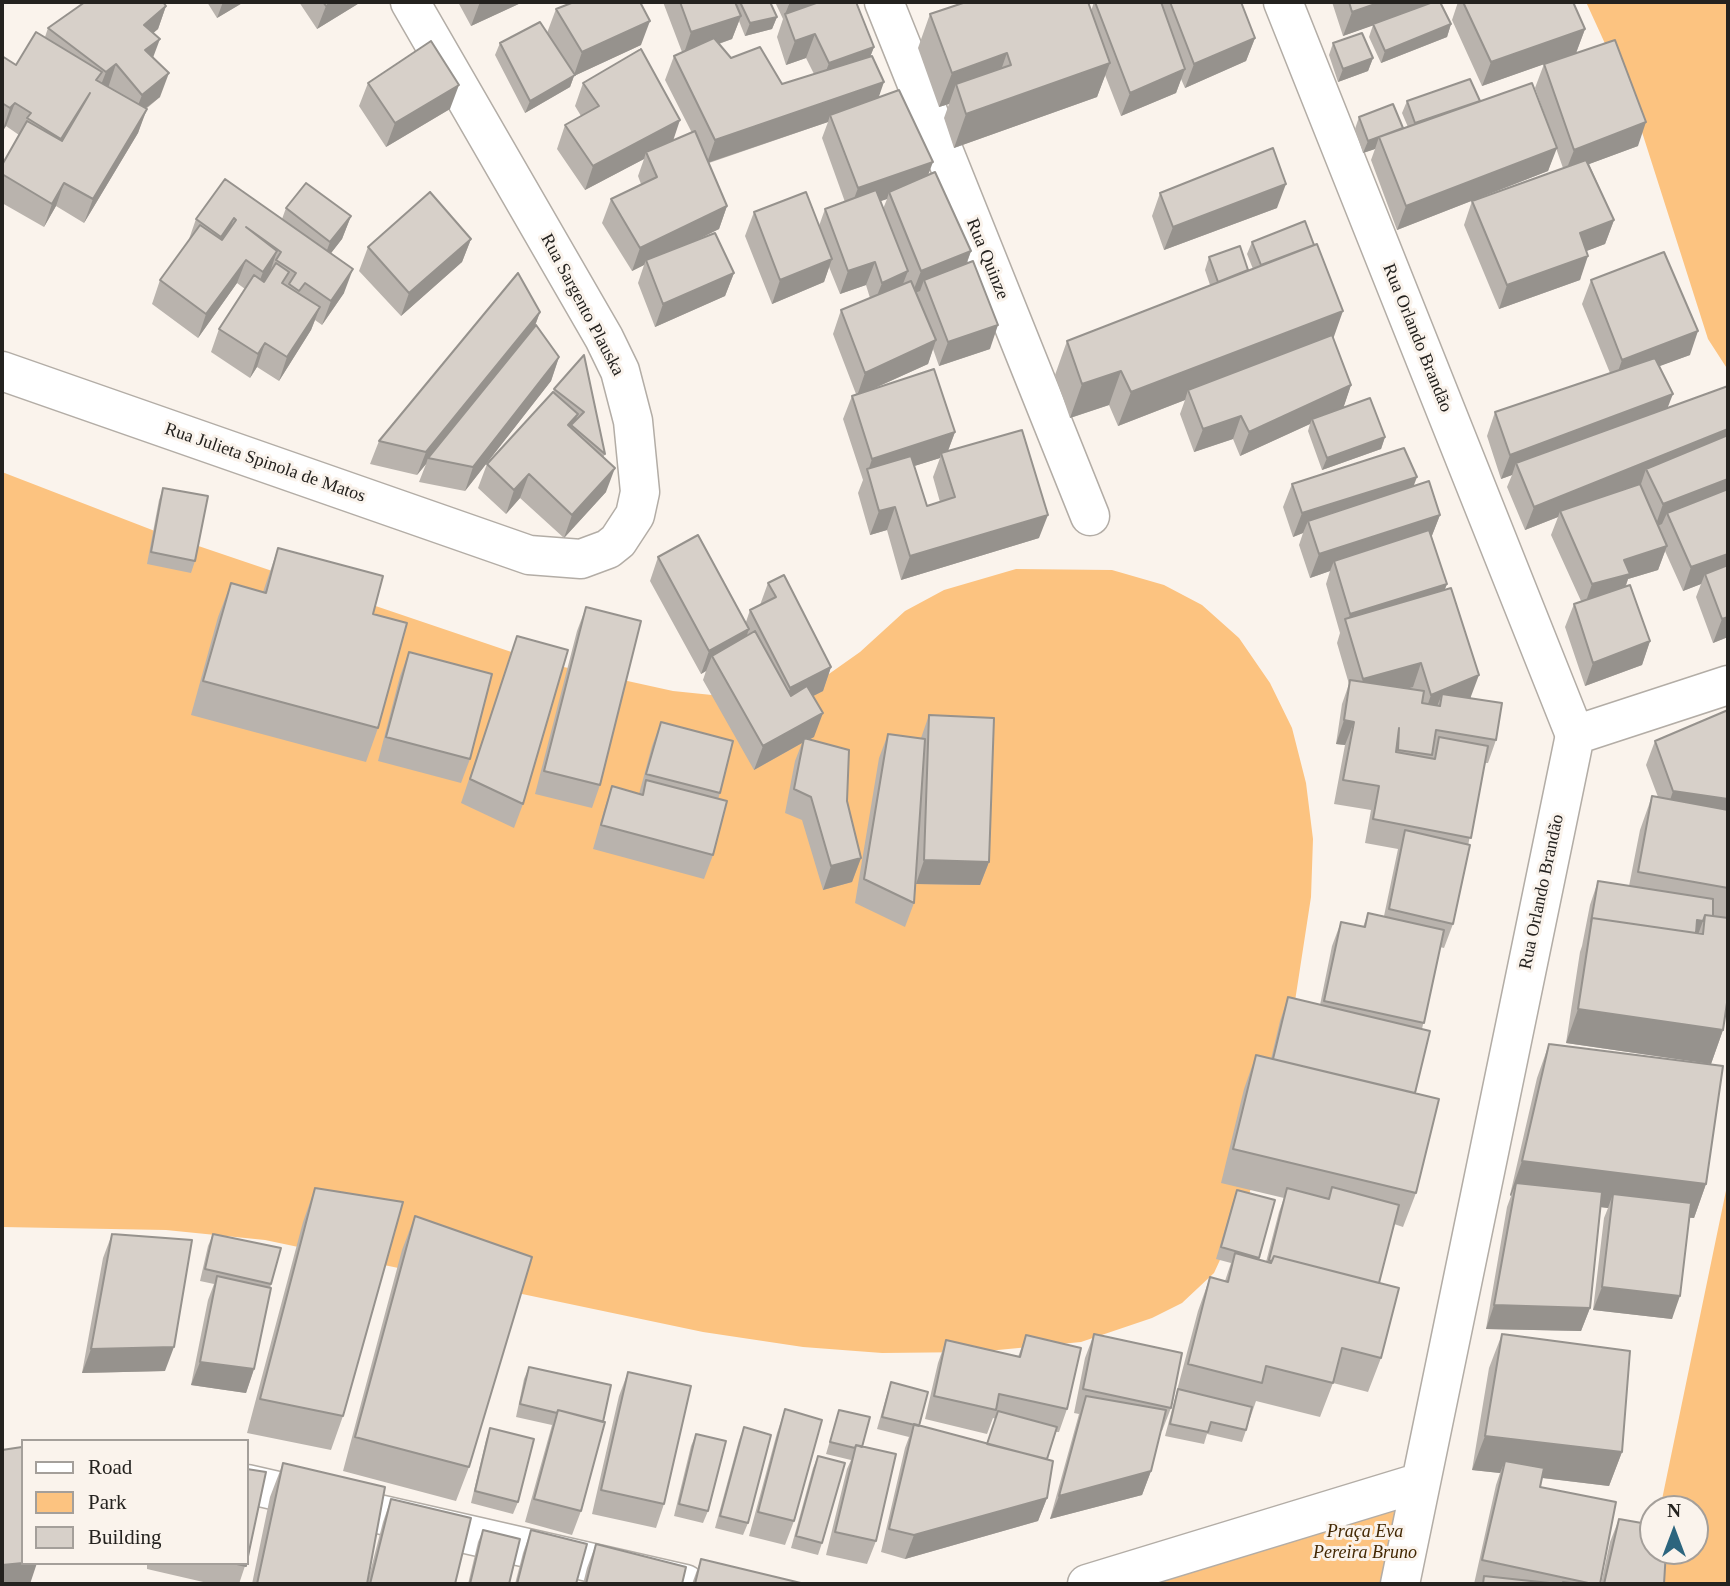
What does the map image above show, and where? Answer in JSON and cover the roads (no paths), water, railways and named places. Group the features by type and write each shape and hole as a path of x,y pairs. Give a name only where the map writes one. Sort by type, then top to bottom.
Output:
{"street":[{"name":"Rua Sargento Plauska","path":"410,2 604,338 628,395 640,492 629,527 608,550 581,559 528,555"},
{"name":"Rua Quinze","path":"884,2 1090,516"},
{"name":"Rua Orlando Brandão","path":"1283,2 1575,735 1400,1584"},
{"name":"Rua Julieta Spinola de Matos","path":"2,371 528,555"},
{"path":"1575,735 1728,685"},
{"path":"1087,1584 1419,1483"},
{"path":"248,1484 685,1584"}],"park label":[{"name":"Praça Eva Pereira Bruno","path":"1365,1542"}]}
